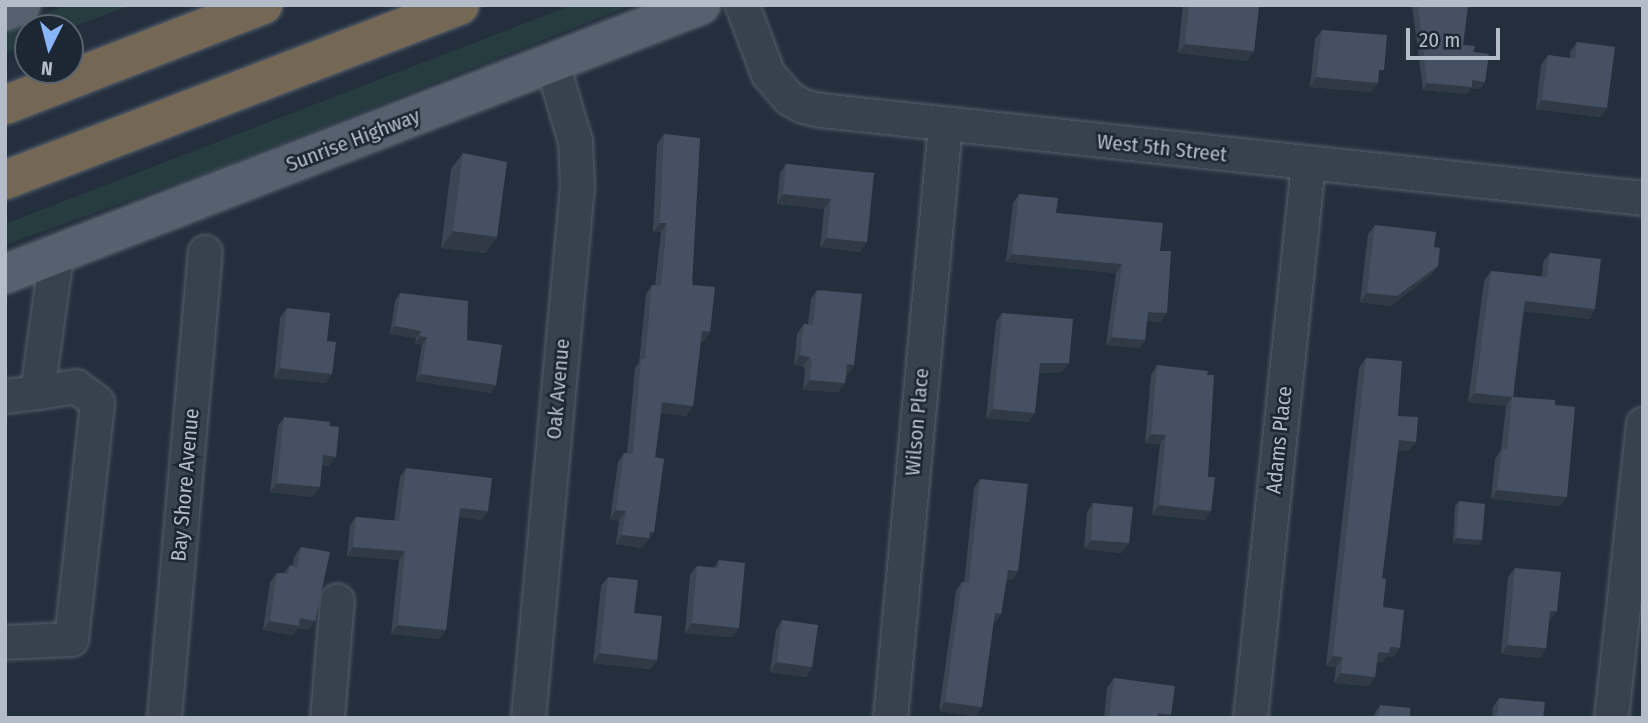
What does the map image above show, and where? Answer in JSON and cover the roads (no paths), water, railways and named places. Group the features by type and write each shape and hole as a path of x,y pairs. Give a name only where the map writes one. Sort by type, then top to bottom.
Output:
{"highway":[{"path":"5,104 263,5"},
{"path":"5,180 460,5"}],"main road":[{"path":"5,11 21,5"},
{"name":"Sunrise Highway","path":"5,274 701,5"}],"street":[{"name":"West 5th Street","path":"742,5 768,74 789,97 803,106 838,114 1643,198"},
{"name":"Oak Avenue","path":"528,718 577,186 575,141 552,64"},
{"name":"Wilson Place","path":"890,718 945,125"},
{"name":"Adams Place","path":"1250,718 1308,163"},
{"name":"Bay Shore Avenue","path":"164,718 205,252"},
{"path":"5,642 71,639 97,402 76,386 21,394 56,255"},
{"path":"1611,718 1643,424"},
{"path":"327,718 337,600"}]}
